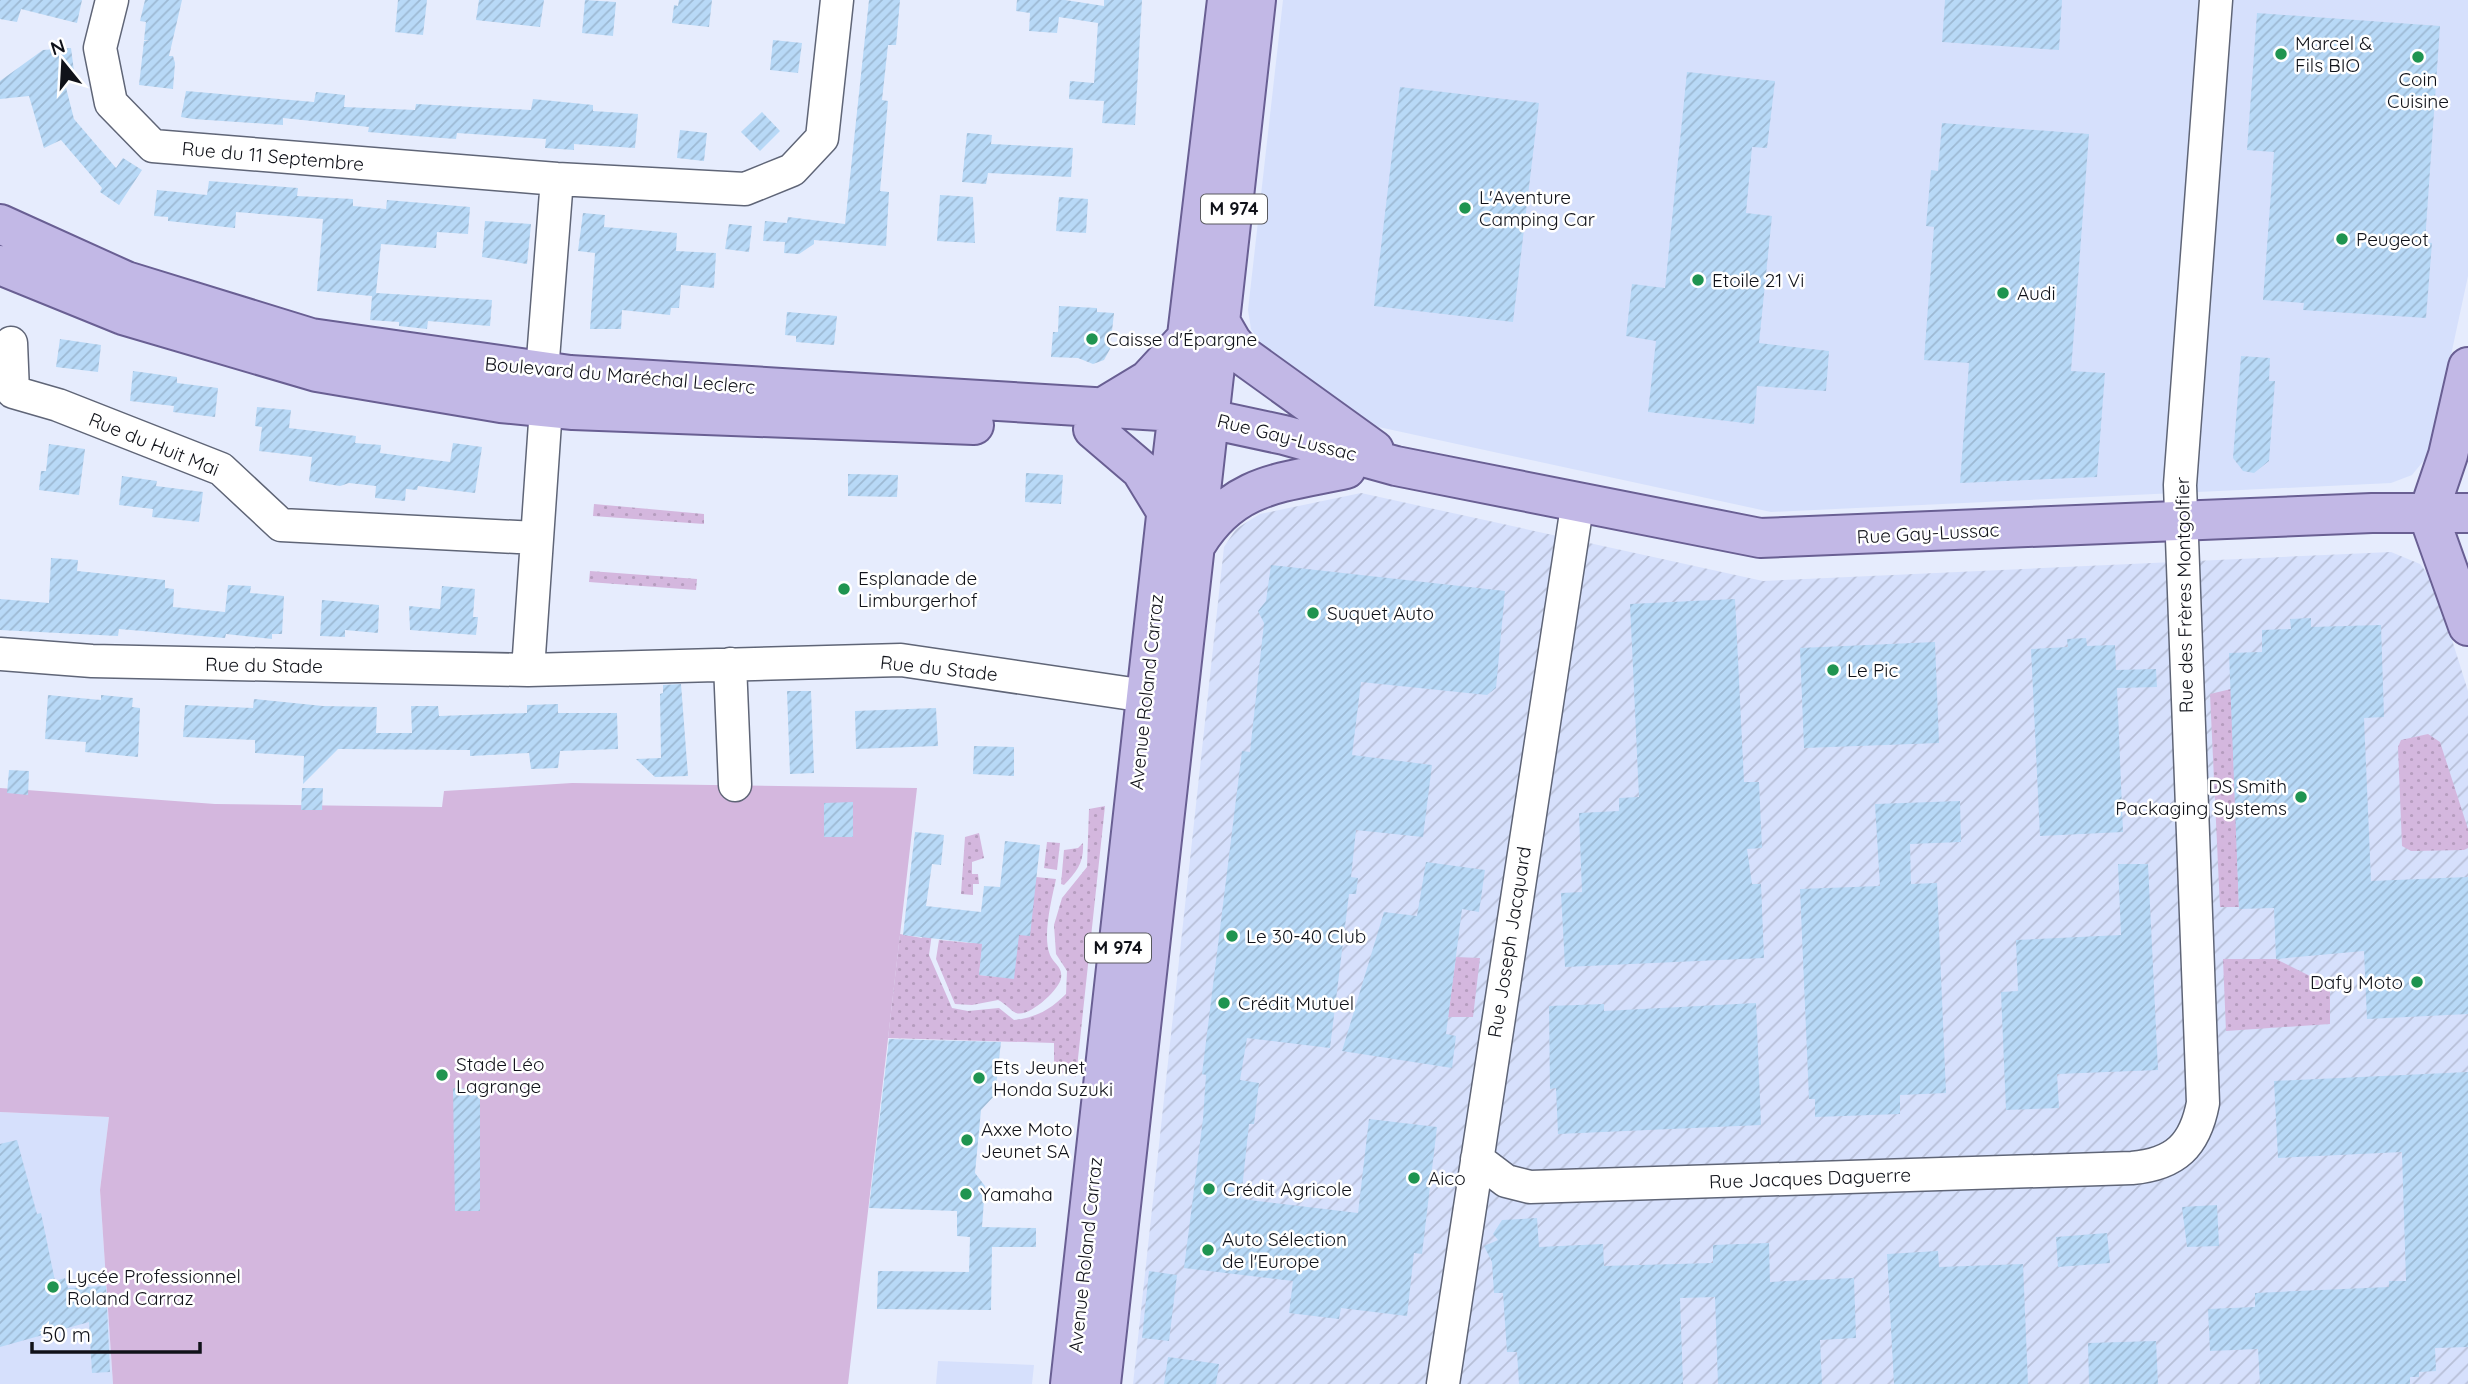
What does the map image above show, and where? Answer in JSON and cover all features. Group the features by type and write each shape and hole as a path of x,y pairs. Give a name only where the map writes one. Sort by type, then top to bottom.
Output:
{"main road":[{"name":"Avenue Roland Carraz","path":"1101,1384 1197,543 1193,427 1185,340 1227,0"},
{"name":"Avenue Roland Carraz","path":"1070,1384 1166,511 1222,323 1256,0"},
{"name":"Boulevard du Maréchal Leclerc","path":"0,224 126,281 311,338 544,390"},
{"name":"Boulevard du Maréchal Leclerc","path":"0,265 123,315 317,372 544,390 1099,418 1193,427"},
{"path":"1222,323 1232,342 1245,357 1396,466"},
{"path":"1166,511 1141,470 1122,451 1099,418 1148,380 1185,340"},
{"path":"2468,367 2448,455 2428,514 2468,626"},
{"name":"Rue Gay-Lussac","path":"1193,427 1346,468 1396,466"},
{"name":"Rue Gay-Lussac","path":"1193,427 1780,540 2372,513 2468,513"},
{"path":"1197,543 1210,522 1237,498 1258,490 1346,468"}],"street":[{"name":"Rue du 11 Septembre","path":"112,0 100,48 111,103 153,146 557,179 745,190 792,170 822,138 837,0"},
{"name":"Rue des Frères Montgolfier","path":"2151,1166 2187,1146 2198,1128 2203,1103 2180,485 2216,0"},
{"path":"527,670 557,179"},
{"name":"Rue du Huit Mai","path":"11,343 13,392 58,405 222,469 281,525 536,538"},
{"name":"Rue Joseph Jacquard","path":"1443,1384 1578,500"},
{"name":"Rue du Stade","path":"0,654 92,661 527,670 901,660 1146,696"},
{"path":"730,664 735,785"},
{"name":"Rue Jacques Daguerre","path":"1477,1159 1506,1181 1530,1187 2151,1166"}],"shaded area":[{"path":"1283,0 2468,0 2468,276 2430,453 2412,475 2391,483 1771,512 1374,426 1267,352 1251,329 1248,310"},
{"path":"1361,493 1763,581 2391,552 2420,564 2434,582 2468,691 2468,1384 1133,1384 1224,547 1236,529 1260,514"},
{"path":"594,504 704,514 704,524 593,516"},
{"path":"590,571 697,579 696,590 589,582"},
{"path":"2231,689 2239,907 2220,907 2210,694"},
{"path":"2428,734 2440,742 2468,829 2468,848 2464,850 2411,851 2402,846 2398,747 2401,740"},
{"name":"Stade Léo Lagrange","path":"572,783 917,788 848,1384 113,1384 100,1190 109,1117 0,1112 0,788 215,804 442,807 444,791"},
{"path":"1105,806 1076,1077 1058,1072 1054,1064 1054,1043 888,1038 900,934 922,938 924,925 933,926 929,955 952,1008 968,1011 999,1008 1014,1020 1043,1012 1066,994 1067,971 1056,954 1054,925 1062,898 1087,867 1089,809"},
{"path":"979,833 984,858 972,862 972,874 978,874 979,884 973,884 973,895 961,894 965,837"},
{"path":"1047,842 1060,843 1057,870 1044,868"},
{"path":"1083,843 1079,866 1064,885 1061,884 1064,850 1078,848"},
{"path":"1036,877 1056,879 1048,917 1047,938 1050,955 1061,971 1059,983 1036,1007 1022,1013 1016,1013 998,1000 972,1005 955,1004 936,959 939,940 971,943 983,940 979,975 1014,978 1001,942"},
{"path":"1456,957 1480,958 1473,1017 1448,1017"},
{"path":"2223,959 2276,959 2330,986 2330,1024 2226,1031"},
{"name":"Lycée Professionnel Roland Carraz","path":"0,1112 109,1117 100,1190 113,1384 0,1384"},
{"path":"938,1361 1034,1365 1032,1384 936,1384"}],"building":[{"path":"0,0 82,0 77,23 21,9 17,22 0,19"},
{"path":"145,0 182,0 169,56 173,56 175,63 173,89 139,85 144,41 150,41 144,40 146,22 140,21"},
{"path":"398,0 427,0 423,35 395,32"},
{"path":"479,0 544,0 540,27 476,20"},
{"path":"585,0 616,2 613,36 582,33"},
{"path":"679,0 712,0 709,27 672,23 674,5 678,6"},
{"path":"869,0 900,0 896,45 888,45 882,100 888,101 880,191 889,192 886,246 814,240 814,244 799,254 784,253 785,242 763,241 765,221 787,223 788,217 845,224"},
{"path":"1017,0 1065,0 1104,6 1104,0 1142,0 1135,125 1102,123 1104,101 1069,99 1070,81 1094,83 1098,23 1059,17 1057,33 1029,31 1030,13 1016,11"},
{"path":"1945,0 2062,0 2059,50 1942,42"},
{"path":"2257,13 2440,26 2425,242 2432,243 2426,318 2303,310 2304,303 2263,300 2274,152 2247,150"},
{"path":"773,40 802,43 798,73 770,70"},
{"path":"71,48 74,71 62,72 74,119 116,168 123,158 142,170 119,205 100,192 102,188 61,140 44,148 29,96 0,99 0,81 43,50"},
{"path":"1687,72 1775,81 1767,148 1752,147 1746,213 1772,216 1759,343 1829,351 1826,391 1757,386 1754,424 1648,412 1656,341 1626,336 1632,284 1665,288"},
{"path":"1400,87 1539,103 1513,322 1374,306"},
{"path":"186,91 314,102 316,92 345,95 344,107 415,110 416,104 531,110 533,99 593,105 593,111 638,114 635,148 574,144 574,150 545,148 546,139 457,133 456,139 428,137 368,132 369,127 283,118 283,125 193,119 181,117"},
{"path":"762,112 780,131 760,151 741,132"},
{"name":"Audi","path":"1942,123 2089,134 2071,371 2105,373 2097,477 1960,483 1969,363 1924,360 1934,227 1926,226 1931,170 1938,171"},
{"path":"680,130 707,133 704,161 677,158"},
{"path":"967,133 992,135 991,144 1073,148 1071,177 988,173 986,184 962,182"},
{"path":"209,181 298,188 297,196 353,199 353,206 386,209 387,200 470,207 468,234 437,232 436,248 381,244 376,293 492,300 490,326 428,321 427,329 399,326 399,322 370,320 372,296 317,291 323,219 236,212 235,228 168,221 168,217 154,216 157,190 207,195"},
{"path":"940,195 973,197 975,243 937,241"},
{"path":"1059,197 1088,199 1086,233 1056,231"},
{"path":"583,213 605,215 604,227 677,233 676,251 716,253 714,288 681,285 679,308 671,308 670,315 622,310 621,329 590,329 595,253 578,251"},
{"path":"485,221 531,224 527,264 482,257"},
{"path":"729,224 752,226 749,252 725,249"},
{"path":"1059,306 1097,308 1097,312 1114,313 1110,349 1104,360 1093,364 1078,358 1051,357 1053,332 1058,332"},
{"path":"787,312 837,316 834,345 796,342 796,336 785,335"},
{"path":"60,339 101,345 98,372 56,367"},
{"path":"2241,356 2270,358 2269,381 2275,381 2269,461 2254,473 2243,471 2233,458"},
{"path":"133,371 177,377 177,383 218,388 215,417 173,412 174,406 130,401"},
{"path":"257,407 291,410 289,428 356,436 355,443 381,445 380,453 450,462 453,443 482,447 475,493 418,486 417,490 406,489 405,501 375,498 376,486 349,483 340,486 309,481 312,457 259,451 262,427 255,426"},
{"path":"49,444 85,449 79,495 39,490 41,471 46,471"},
{"path":"1026,473 1063,475 1061,504 1025,502"},
{"path":"848,474 898,475 897,497 848,496"},
{"path":"122,476 157,481 156,486 203,492 199,522 152,517 153,509 119,505"},
{"path":"51,558 78,560 77,571 165,580 165,588 174,589 173,607 225,612 228,585 251,586 250,593 284,596 282,634 272,634 272,639 119,629 118,636 0,630 0,599 49,603"},
{"path":"1271,565 1505,591 1496,688 1487,695 1361,682 1352,755 1432,765 1423,837 1356,830 1351,877 1358,878 1356,894 1349,894 1330,1048 1247,1038 1240,1080 1259,1083 1254,1124 1249,1124 1241,1199 1358,1213 1369,1119 1437,1127 1422,1254 1414,1253 1407,1316 1341,1308 1339,1319 1289,1313 1293,1281 1184,1268 1203,1119 1206,1075 1202,1074 1242,751 1250,752 1264,623 1258,611 1266,601"},
{"path":"442,586 475,589 473,617 478,617 476,635 410,630 409,606 440,609"},
{"path":"1735,599 1744,782 1759,782 1762,848 1747,849 1752,884 1761,884 1764,958 1565,967 1561,893 1582,892 1579,813 1619,811 1619,798 1639,797 1630,604"},
{"path":"322,600 379,605 378,633 345,630 345,637 320,636"},
{"name":"DS Smith Packaging Systems","path":"2311,618 2311,627 2381,625 2384,717 2364,718 2371,881 2468,877 2468,1014 2367,1019 2364,951 2276,959 2274,908 2239,909 2229,653 2262,652 2262,630 2291,629 2290,619"},
{"path":"2086,638 2087,646 2115,645 2116,670 2156,669 2157,687 2117,688 2123,832 2040,836 2031,649 2068,647 2067,639"},
{"path":"1935,642 1939,743 1804,748 1800,648"},
{"path":"681,684 688,776 655,777 636,759 661,758 660,694 663,693 663,685"},
{"path":"787,691 811,691 814,773 790,774"},
{"path":"48,695 101,700 101,695 133,698 132,707 140,708 138,757 85,752 86,742 45,739"},
{"path":"254,699 323,706 377,707 376,733 412,733 411,706 438,706 439,716 527,713 527,705 558,704 558,713 617,713 618,749 560,751 558,768 531,769 529,753 470,756 470,750 338,749 303,784 304,756 255,753 255,740 183,737 185,705 253,708"},
{"path":"936,708 938,746 856,749 855,711"},
{"path":"974,746 1014,747 1014,776 973,774"},
{"path":"9,770 29,771 28,795 7,793"},
{"path":"302,788 323,788 322,810 301,810"},
{"path":"1960,801 1961,842 1910,844 1911,884 1937,883 1946,1093 1900,1095 1900,1114 1815,1117 1815,1099 1809,1099 1800,889 1880,886 1875,804"},
{"path":"853,802 853,837 824,837 824,803"},
{"path":"915,832 944,835 941,865 932,864 926,906 981,912 984,886 1000,887 1005,841 1040,845 1030,936 1019,935 1014,979 979,975 982,944 903,935"},
{"path":"1426,862 1485,870 1479,912 1462,909 1446,1034 1456,1036 1452,1068 1342,1051 1384,912 1417,916"},
{"path":"2118,864 2148,864 2158,1070 2057,1074 2059,1108 2006,1110 2001,992 2018,991 2016,940 2121,935"},
{"path":"1756,1003 1761,1125 1558,1134 1556,1088 1550,1089 1549,1006 1604,1004 1604,1011"},
{"path":"889,1039 1001,1042 995,1095 981,1110 975,1173 985,1186 982,1227 1036,1228 1036,1247 992,1247 991,1310 877,1309 878,1271 969,1272 970,1237 957,1236 957,1211 869,1208"},
{"path":"2468,1072 2468,1347 2435,1348 2436,1371 2419,1372 2419,1377 2410,1377 2410,1384 2260,1384 2258,1349 2210,1351 2208,1309 2255,1307 2255,1293 2389,1287 2389,1281 2406,1281 2402,1152 2278,1158 2274,1081"},
{"path":"453,1088 480,1089 480,1211 455,1211"},
{"path":"17,1140 37,1214 41,1213 55,1281 65,1278 68,1288 106,1286 110,1372 92,1373 89,1322 0,1347 0,1144"},
{"path":"2217,1205 2219,1246 2187,1247 2182,1207"},
{"path":"1537,1218 1539,1247 1603,1244 1604,1266 1713,1263 1713,1245 1769,1243 1770,1282 1854,1278 1856,1338 1820,1340 1822,1384 1718,1384 1715,1297 1680,1298 1683,1384 1519,1384 1517,1352 1507,1352 1503,1293 1494,1293 1492,1262 1484,1246 1498,1240 1493,1234 1502,1220"},
{"path":"2107,1233 2110,1263 2058,1267 2056,1237"},
{"path":"1938,1251 1939,1267 2023,1264 2028,1384 1894,1384 1887,1254"},
{"path":"1149,1271 1177,1275 1169,1341 1142,1338"},
{"path":"2156,1341 2158,1384 2089,1384 2088,1343"},
{"path":"1168,1357 1219,1364 1216,1384 1164,1384"}],"place":[{"name":"Marcel & Fils BIO","path":"2281,54"},
{"name":"Coin Cuisine","path":"2418,57"},
{"name":"L'Aventure Camping Car","path":"1465,208"},
{"name":"Peugeot","path":"2342,239"},
{"name":"Etoile 21 Vi","path":"1698,280"},
{"name":"Audi","path":"2003,293"},
{"name":"Caisse d'Épargne","path":"1092,339"},
{"name":"Esplanade de Limburgerhof","path":"844,589"},
{"name":"Suquet Auto","path":"1313,613"},
{"name":"Le Pic","path":"1833,670"},
{"name":"DS Smith Packaging Systems","path":"2301,797"},
{"name":"Le 30-40 Club","path":"1232,936"},
{"name":"Dafy Moto","path":"2417,982"},
{"name":"Crédit Mutuel","path":"1224,1003"},
{"name":"Stade Léo Lagrange","path":"442,1075"},
{"name":"Ets Jeunet Honda Suzuki","path":"979,1078"},
{"name":"Axxe Moto Jeunet SA","path":"967,1140"},
{"name":"Aico","path":"1414,1178"},
{"name":"Crédit Agricole","path":"1209,1189"},
{"name":"Yamaha","path":"966,1194"},
{"name":"Auto Sélection de l'Europe","path":"1208,1250"},
{"name":"Lycée Professionnel Roland Carraz","path":"53,1287"}]}
